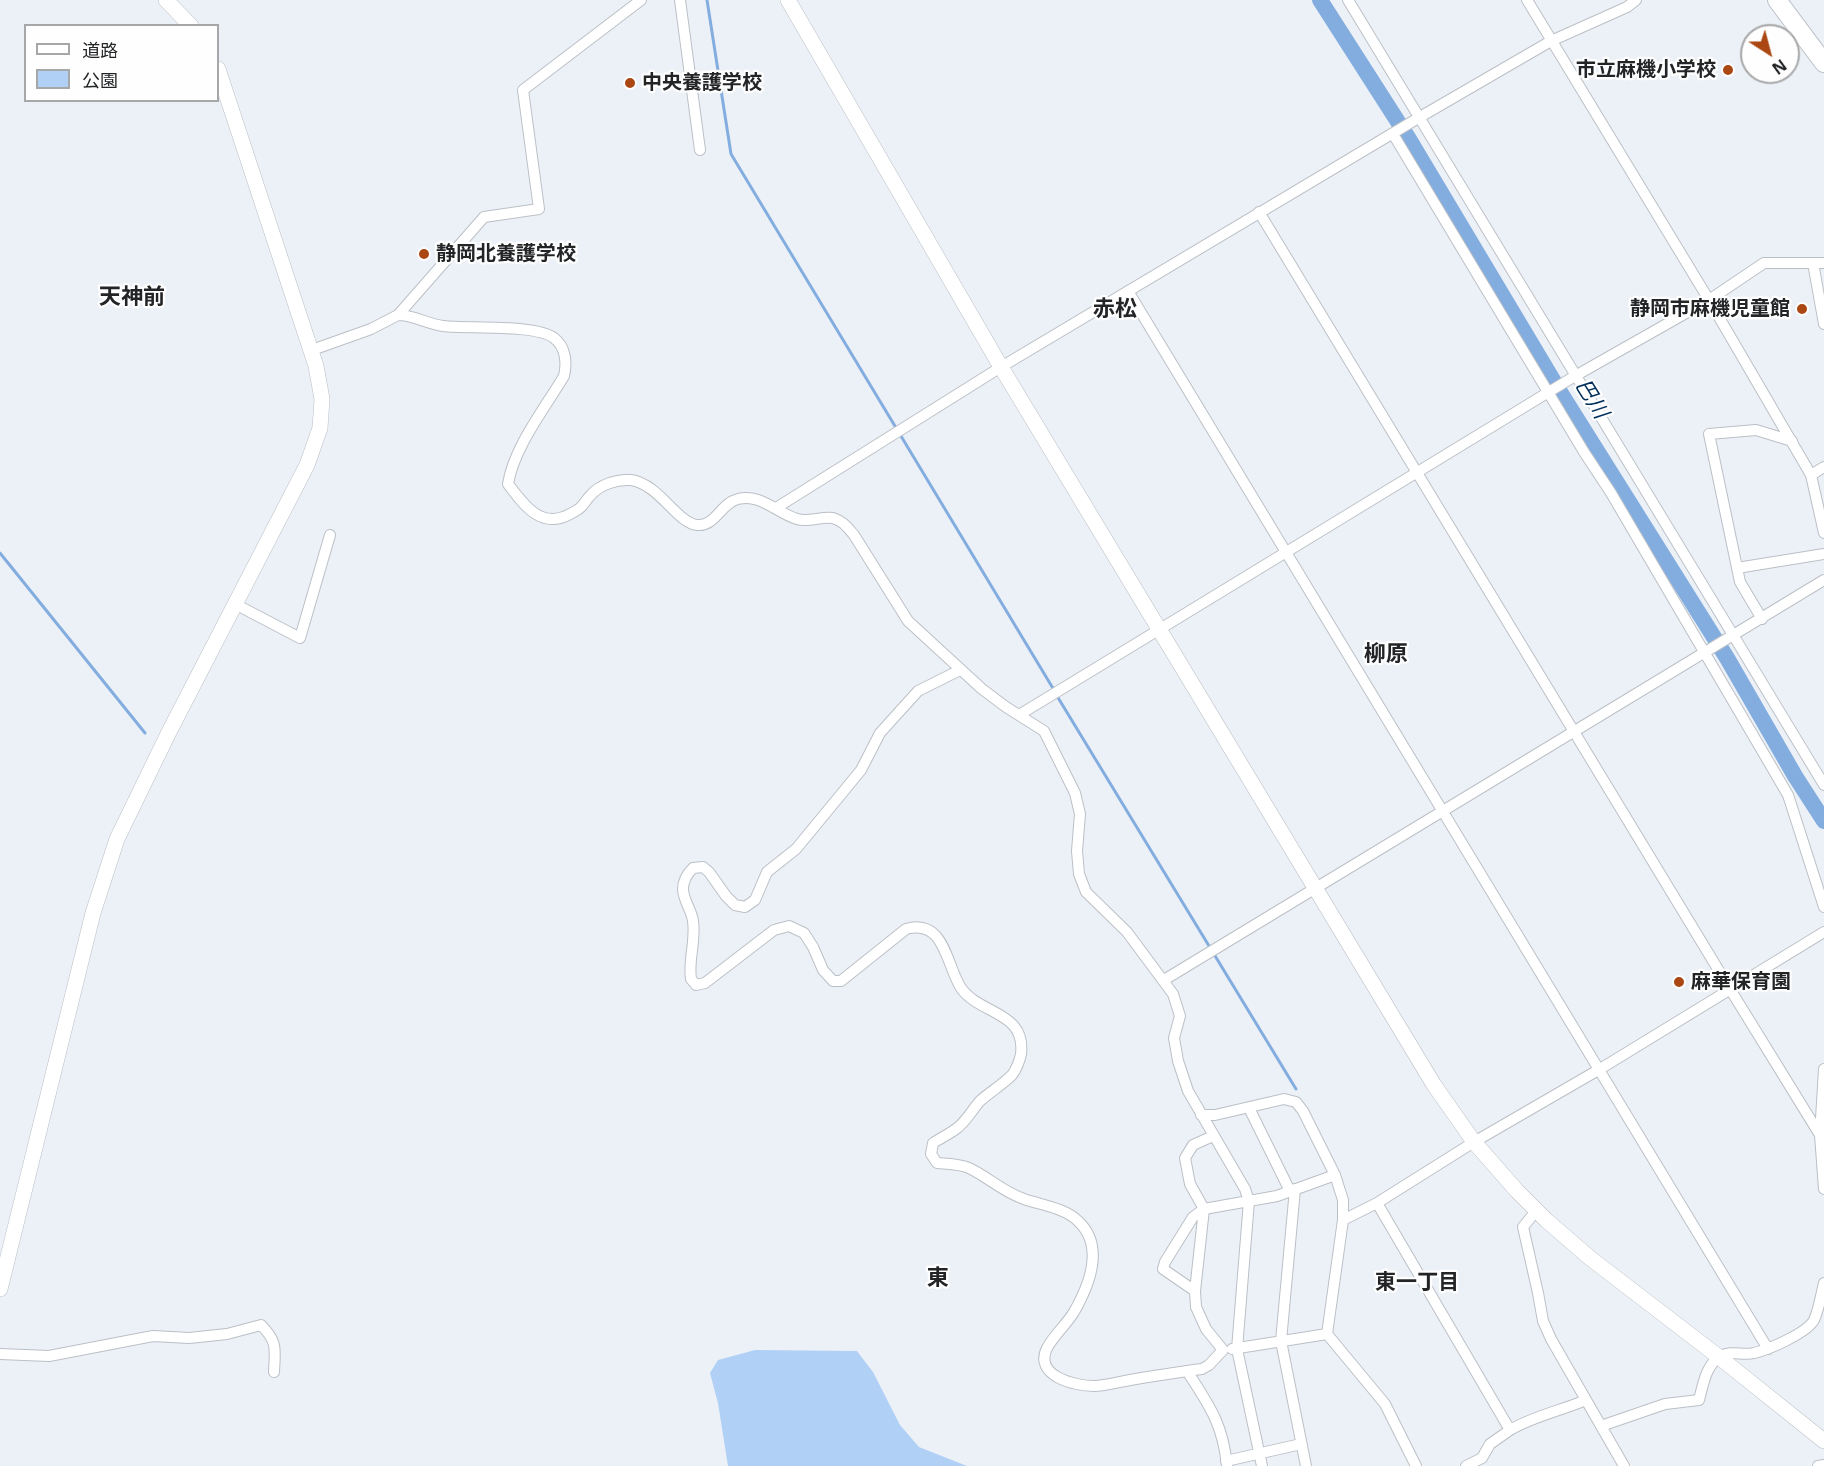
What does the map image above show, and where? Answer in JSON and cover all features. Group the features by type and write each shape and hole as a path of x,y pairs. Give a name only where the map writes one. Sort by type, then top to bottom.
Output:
{"main road":[{"path":"1777,0 1823,60"}],"street":[{"path":"166,0 189,24"},
{"path":"312,350 371,329 398,315 484,217 540,209 522,90 641,0"},
{"path":"681,0 700,150"},
{"path":"788,0 1001,367 1158,630 1434,1085 1474,1142 1536,1211 1590,1258 1824,1441"},
{"path":"1348,0 1824,785"},
{"path":"1527,0 1709,300 1811,475 1824,533"},
{"path":"776,507 1001,367 1420,117 1551,40 1628,7 1636,0"},
{"path":"0,1289 93,913 109,860 130,810 307,465 320,428 322,399 312,350 219,72"},
{"path":"1393,134 1707,652 1788,795 1795,810 1824,907"},
{"path":"1259,212 1811,1124 1822,1129"},
{"path":"1018,714 1575,376 1709,300 1764,263 1818,263 1824,324"},
{"path":"1128,291 1768,1349"},
{"path":"398,315 406,315 441,326 539,332 556,339 562,348 566,365 564,376 511,469 508,484 524,506 549,520 562,518 580,508 591,494 609,482 630,480 646,484 688,523 700,525 709,523 728,502 750,498 776,507 797,520 831,518 844,523 854,535 908,621 960,670 1006,707 1044,732 1075,793 1080,814 1077,851 1079,874 1086,892 1127,932 1173,994 1180,1016 1174,1038 1178,1061 1188,1091 1245,1189 1249,1202 1237,1349 1262,1466"},
{"path":"1762,619 1740,582 1709,434 1756,430 1792,441"},
{"path":"1811,475 1824,467"},
{"path":"235,604 300,638 330,535"},
{"path":"1737,568 1824,554"},
{"path":"1164,980 1824,580"},
{"path":"960,670 918,691 880,733 861,770 796,849 767,872 755,900 745,907 740,907 726,896 703,867 693,868 688,873 683,892 693,920 694,942 689,968 691,979 696,985 705,983 774,930 789,926 804,933 813,947 822,970 832,981 841,981 906,929 917,926 925,927 935,935 947,953 961,987 972,999 1010,1021 1020,1035 1021,1055 1014,1073 980,1102 958,1128 933,1143 931,1154 937,1163 967,1167 996,1186 1077,1219 1089,1233 1093,1243 1093,1260 1089,1280 1074,1312 1046,1350 1045,1361 1054,1376 1069,1383 1095,1386 1202,1369 1223,1350 1327,1334"},
{"path":"1343,1220 1377,1203 1474,1142 1600,1069 1824,932"},
{"path":"1824,1069 1822,1129 1824,1189"},
{"path":"1201,1115 1215,1115 1284,1099 1296,1102 1303,1112 1335,1175 1343,1200 1343,1220 1327,1334 1384,1404 1416,1466"},
{"path":"1249,1108 1292,1190 1281,1341 1306,1466"},
{"path":"1213,1136 1193,1145 1185,1158 1190,1184 1203,1209 1195,1291 1196,1307 1203,1323 1223,1350"},
{"path":"1195,1291 1163,1269 1193,1217 1203,1209 1249,1202 1335,1175"},
{"path":"1377,1203 1510,1430"},
{"path":"1536,1211 1523,1227 1543,1321 1624,1466"},
{"path":"1600,1426 1665,1404 1699,1400 1706,1372 1719,1357 1725,1354 1752,1354 1768,1349 1804,1330 1814,1321 1824,1283"},
{"path":"0,1354 49,1356 153,1336 199,1337 227,1334 261,1325 273,1337 274,1372"},
{"path":"1187,1371 1215,1415 1223,1441 1226,1463 1301,1444"},
{"path":"1466,1466 1482,1458 1490,1444 1525,1421 1555,1413 1586,1400"},
{"path":"1818,1466 1824,1465"}],"green space":[{"path":"755,1350 857,1351 873,1372 900,1425 919,1447 967,1466 728,1466 718,1403 710,1373 718,1360"}],"waterway":[{"path":"707,0 731,154 1054,690"},
{"name":"巴川","path":"1320,0 1409,139 1562,395 1727,658 1795,776 1824,821"},
{"path":"0,553 145,733"},
{"path":"1057,696 1296,1089"}],"place":[{"name":"市立麻機小学校","path":"1728,70"},
{"name":"中央養護学校","path":"630,83"},
{"name":"静岡北養護学校","path":"424,254"},
{"name":"静岡市麻機児童館","path":"1802,309"},
{"name":"麻華保育園","path":"1679,982"}],"district":[{"name":"天神前","path":"132,298"},
{"name":"赤松","path":"1115,310"},
{"name":"柳原","path":"1386,655"},
{"name":"東","path":"938,1279"},
{"name":"東一丁目","path":"1417,1283"}]}
